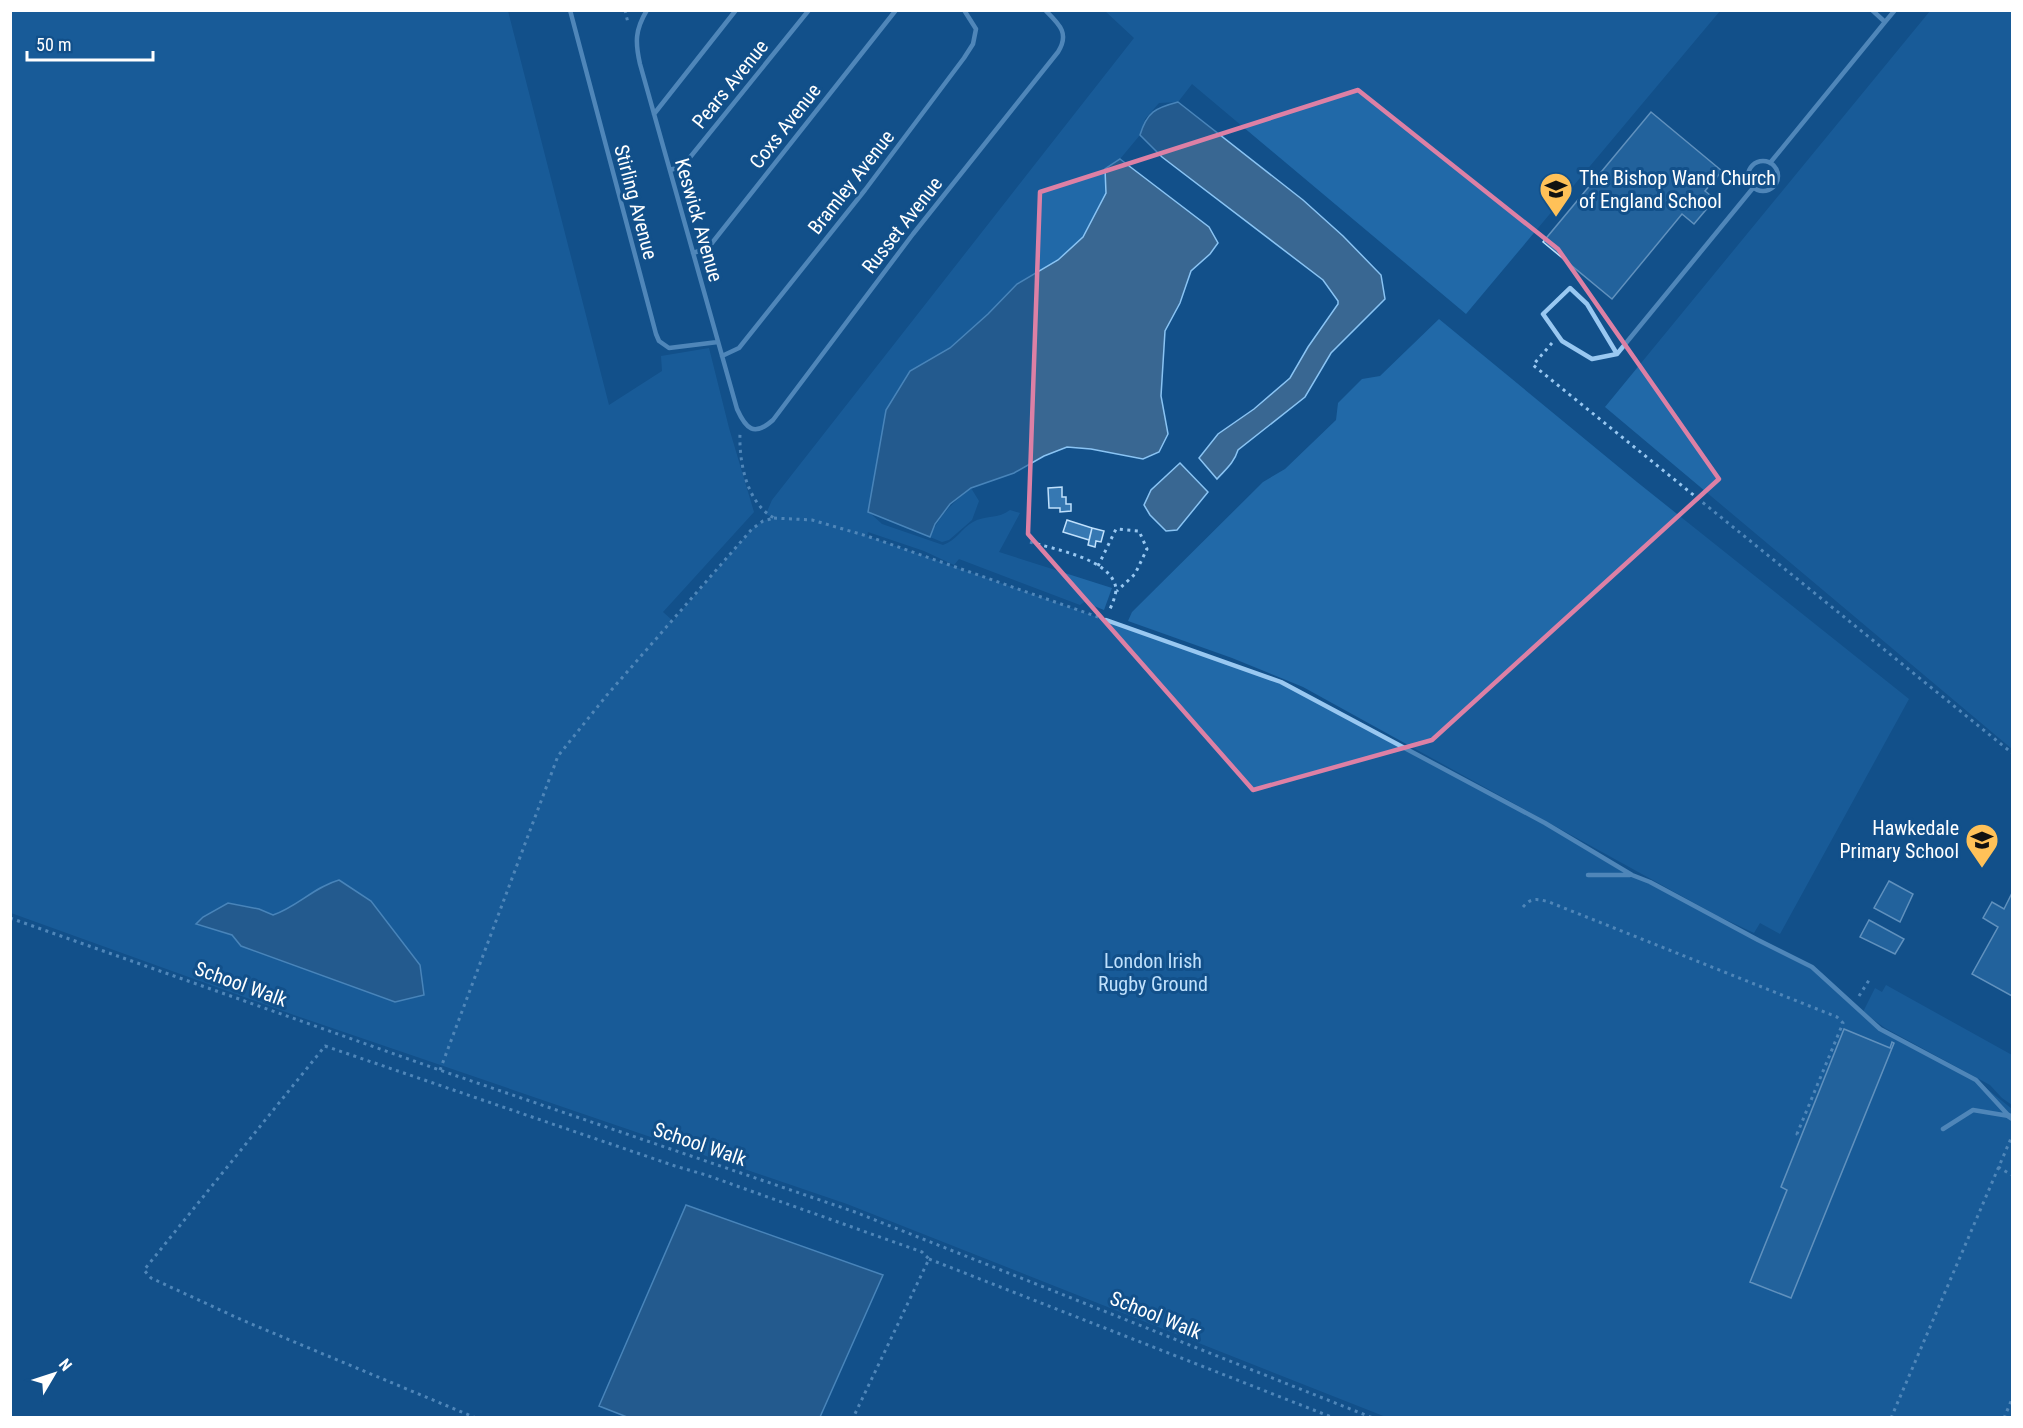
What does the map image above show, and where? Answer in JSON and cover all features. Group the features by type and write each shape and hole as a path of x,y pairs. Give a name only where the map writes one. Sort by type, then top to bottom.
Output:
{"lane":[{"name":"Stirling Avenue","path":"570,10 659,341 669,348 718,342"},
{"name":"Keswick Avenue","path":"647,10 640,22 635,43 737,408 743,422 757,430"},
{"path":"654,114 736,10"},
{"name":"Pears Avenue","path":"670,170 683,166 810,10"},
{"name":"Coxs Avenue","path":"693,254 708,248 896,10"},
{"name":"Russet Avenue","path":"757,430 764,428 773,420 913,234 1058,52 1064,43 1063,33 1057,22 1045,10"},
{"path":"1872,10 1885,22"},
{"path":"1770,163 1895,10"},
{"name":"Bramley Avenue","path":"722,356 739,348 858,199 964,58 975,37 976,29 965,11"},
{"path":"1760,161 1774,166 1778,175 1775,185 1762,192 1753,188 1748,180 1751,166 1760,161"},
{"path":"1617,354 1587,304 1570,288 1544,314 1563,341 1592,359 1617,354 1753,188"},
{"path":"1106,620 1221,659 1290,686 1545,823 1632,875 1650,882 1812,967 1881,1029 1976,1080 2011,1117"},
{"path":"1588,875 1632,875"},
{"path":"1943,1129 1973,1110 2011,1117"}],"path":[{"path":"1558,335 1533,365 2013,753"},
{"path":"737,408 740,453 750,491 757,504 766,514 774,518"},
{"path":"440,1070 558,756 607,695 752,529 774,518 812,520 867,536 1106,620 1116,592 1135,574 1147,549 1139,531 1116,530 1098,566"},
{"path":"1030,542 1092,561 1112,577 1116,592"},
{"path":"1523,907 1527,902 1536,898 1550,902 1837,1017 1843,1023 1797,1134 1802,1135"},
{"name":"School Walk","path":"10,918 440,1070 855,1212 1373,1418"},
{"path":"1854,1005 1871,977"},
{"path":"476,1418 242,1320 151,1278 144,1270 325,1046 706,1175 922,1252 929,1258 1334,1418"},
{"path":"1891,1418 2013,1136"},
{"path":"1998,1167 2013,1175"},
{"path":"853,1418 929,1258"},
{"path":"2004,1418 2013,1399"}],"highlighted area":[{"path":"1358,90 1558,249 1719,479 1432,740 1253,790 1028,534 1040,192"}],"green space":[{"name":"London Irish Rugby Ground","path":"10,11 508,11 609,405 662,371 661,356 709,348 729,428 754,512 663,612 673,621 752,529 763,521 773,518 766,514 772,500 1134,38 1105,11 1720,11 1466,314 1192,84 1178,102 1159,103 1145,119 1140,135 1120,159 1105,169 1106,193 1083,237 1058,260 1017,284 950,348 910,372 870,513 882,524 943,545 952,541 978,520 1001,515 1010,510 1020,513 999,552 1112,588 1104,610 1084,602 1080,605 959,559 954,565 924,551 868,532 867,536 1281,682 1545,823 1632,875 1812,967 1880,1029 1976,1080 2012,1109 2012,1417 1386,1417 847,1204 294,1015 11,913"},
{"path":"1930,11 2012,11 2012,749 1605,407"},
{"path":"1439,319 1637,482 1909,699 1780,934 1760,923 1754,933 1718,916 1303,687 1232,658 1128,621 1132,612 1263,482 1285,469 1336,420 1338,403 1362,379 1380,376"},
{"path":"971,488 979,501 972,520 949,540 942,542 930,537 947,510"},
{"path":"1886,985 2012,1055 2012,1105 1990,1085 1885,1028 1863,1012 1875,988 1882,992"}],"shaded area":[{"path":"1178,102 1303,200 1343,236 1381,275 1385,299 1331,353 1305,397 1238,450 1232,462 1217,479 1199,458 1218,434 1254,409 1290,378 1338,301 1323,280 1162,157 1140,135 1153,112 1163,106"},
{"path":"1120,159 1209,227 1218,243 1210,254 1191,271 1180,303 1165,331 1161,396 1168,434 1159,452 1143,459 1067,447 1044,456 1014,473 971,488 950,504 935,524 930,537 868,512 886,410 910,371 950,348 1017,284 1058,260 1083,237 1106,193 1105,169"},
{"path":"1180,463 1208,492 1177,530 1166,531 1150,515 1144,505 1151,490"},
{"path":"339,880 371,901 420,965 424,995 395,1002 241,946 232,935 196,924 203,917 228,903 259,909 273,915"},
{"path":"686,1205 883,1275 820,1417 627,1417 599,1406"}],"building":[{"path":"1651,112 1722,171 1705,191 1715,199 1694,224 1682,214 1612,299 1543,242"},
{"path":"1062,487 1062,497 1066,497 1066,504 1071,504 1071,511 1060,512 1060,508 1049,508 1048,488"},
{"path":"1067,520 1092,528 1089,540 1063,532"},
{"path":"1092,528 1104,531 1101,542 1096,541 1095,547 1088,545"},
{"path":"1889,881 1913,894 1900,922 1874,908"},
{"path":"2012,893 2012,996 1972,974 1998,927 1983,918 1992,902 2004,909"},
{"path":"1869,920 1904,939 1895,954 1860,937"},
{"path":"1844,1029 1890,1048 1892,1042 1894,1043 1791,1298 1750,1282 1787,1190 1781,1187"}],"place":[{"name":"The Bishop Wand Church of England School","path":"1556,218"},
{"name":"Hawkedale Primary School","path":"1982,869"}]}
